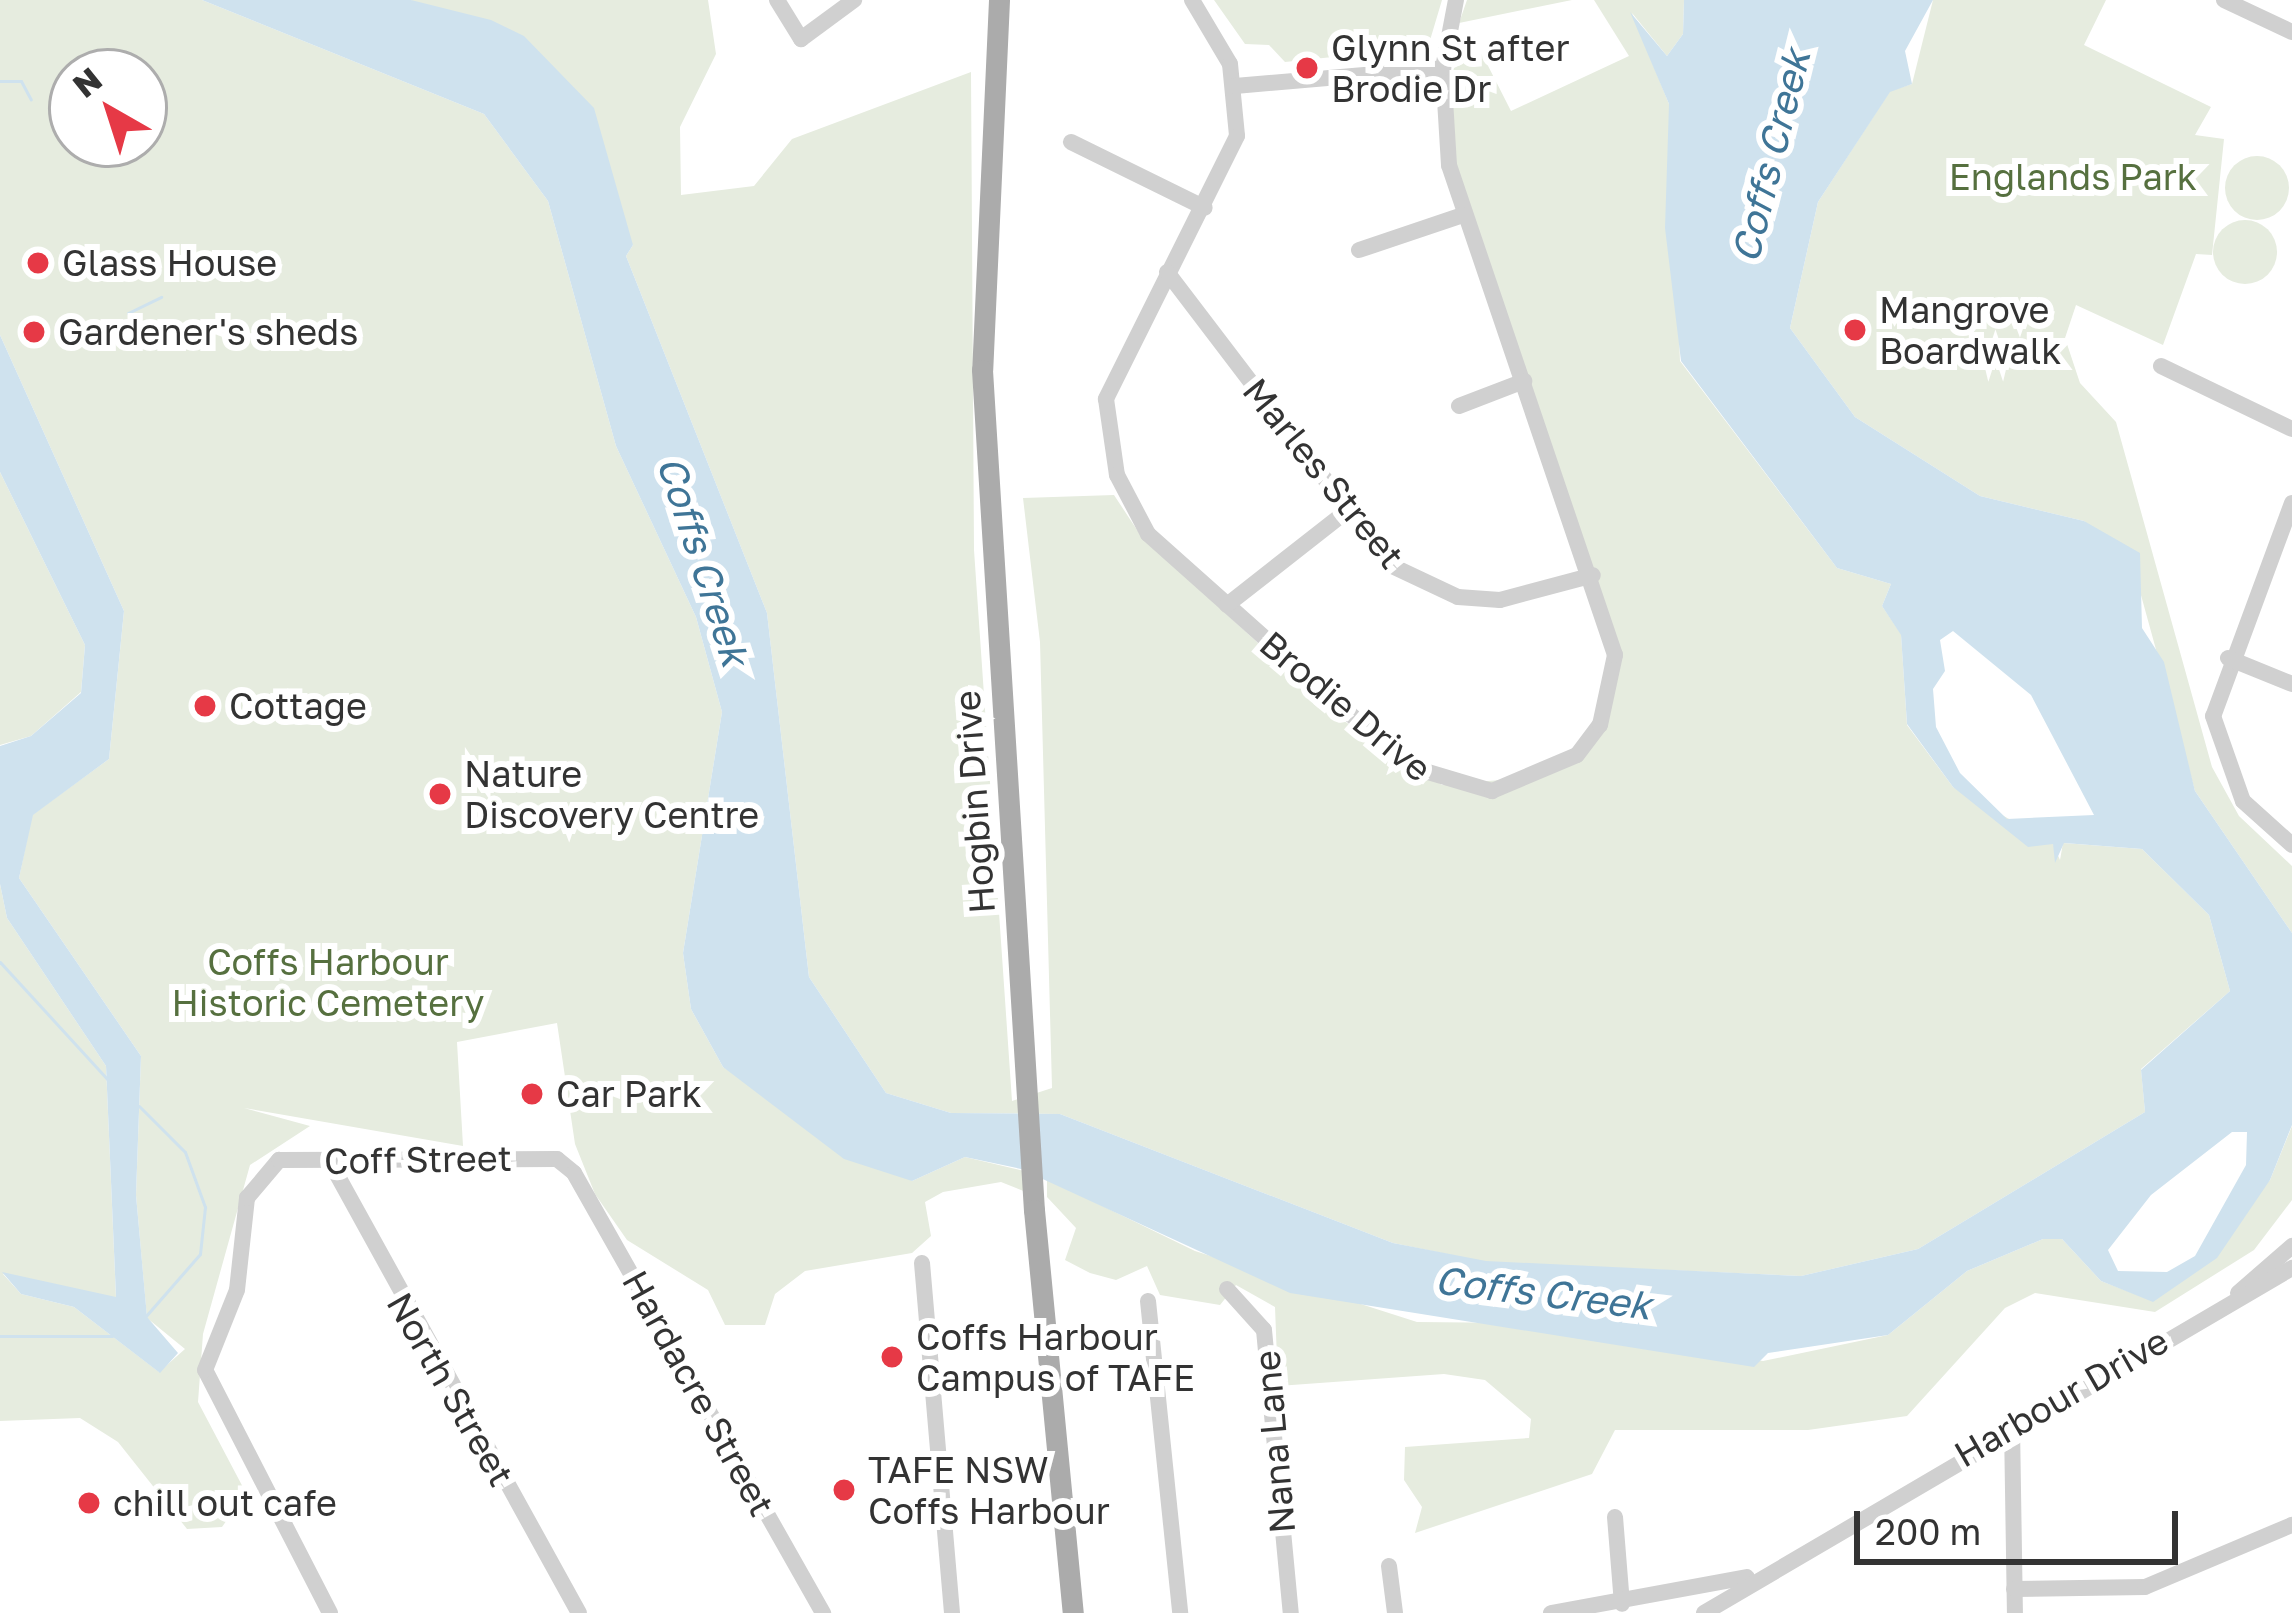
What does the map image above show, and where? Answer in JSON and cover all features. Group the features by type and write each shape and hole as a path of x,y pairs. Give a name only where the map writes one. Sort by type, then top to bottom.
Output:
{"main road":[{"name":"Hogbin Drive","path":"999,0 982,370 1034,1210 1068,1608"}],"street":[{"path":"778,0 801,38 854,0"},
{"name":"Brodie Drive","path":"1192,0 1235,86 1233,152 1167,272 1106,399 1107,442 1148,534 1408,766 1492,791 1546,776 1600,725 1615,655 1593,575 1463,214 1443,68 1456,0"},
{"path":"2224,0 2292,32"},
{"path":"1235,86 1443,68"},
{"path":"1072,142 1205,208"},
{"path":"1359,250 1463,214"},
{"name":"Marles Street","path":"1167,272 1390,565 1458,598 1537,594 1593,575"},
{"path":"2161,366 2292,430"},
{"path":"1459,406 1524,380"},
{"path":"2292,503 2228,658 2213,716 2218,748 2243,801 2292,845"},
{"path":"1227,605 1347,511"},
{"path":"2228,658 2292,685"},
{"name":"Coff Street","path":"330,1613 206,1370 237,1290 260,1172 279,1160 557,1159 574,1173"},
{"name":"North Street","path":"330,1162 579,1613"},
{"name":"Hardacre Street","path":"574,1173 823,1613"},
{"name":"Harbour Drive","path":"2238,1294 2292,1246"},
{"path":"922,1263 952,1613"},
{"name":"Harbour Drive","path":"1703,1613 1760,1573 2238,1294 2292,1268"},
{"name":"Nana Lane","path":"1227,1289 1264,1330 1291,1613"},
{"path":"1148,1301 1180,1613"},
{"path":"2012,1426 2015,1613"},
{"path":"1615,1517 1622,1604"},
{"path":"2014,1588 2145,1587 2292,1525"},
{"path":"1389,1567 1396,1613"},
{"name":"Harbour Drive","path":"1551,1613 1622,1604 1760,1573"}],"green space":[{"name":"Coffs Harbour Historic Cemetery","path":"0,0 202,0 484,114 548,201 616,446 696,617 722,712 683,953 691,1009 723,1067 912,1181 965,1157 1024,1171 1026,1192 1001,1182 943,1192 925,1202 931,1236 912,1253 805,1271 775,1294 765,1325 725,1325 708,1290 627,1240 595,1194 575,1144 557,1023 457,1042 463,1146 244,1108 310,1126 250,1165 203,1334 198,1402 246,1493 222,1527 187,1529 118,1442 80,1418 0,1421 0,884 7,918 106,1066 116,1298 3,1274 21,1294 74,1307 159,1372 185,1349 147,1318 136,1195 141,1056 19,878 32,815 109,759 124,611 0,335"},
{"path":"411,0 708,0 716,54 680,127 681,195 754,186 792,139 971,72 974,550 1012,1101 1052,1088 1040,642 1023,498 1114,495 1141,536 1341,719 1442,785 1546,776 1600,725 1615,655 1463,215 1442,114 1454,68 1482,54 1511,111 1629,56 1594,0 1684,0 1683,34 1667,56 1632,13 1669,104 1680,361 1837,568 1891,584 1882,606 1901,634 1907,725 1953,787 2053,844 2060,860 2063,843 2142,849 2209,915 2230,991 2141,1069 2145,1112 1918,1249 1801,1276 1486,1262 1393,1243 1060,1114 951,1113 886,1093 809,977 767,613 626,256 633,245"},
{"path":"1214,0 1442,0 1428,47 1285,62 1269,45 1245,44"},
{"path":"1467,0 1572,0 1459,23"},
{"name":"Englands Park","path":"1933,0 2106,0 2084,45 2211,107 2195,135 2224,139 2212,255 2196,254 2163,345 2076,305 2065,338 2080,383 2116,422 2212,767 2239,816 2292,866 2292,933 2195,791 2136,577 2084,521 1980,496 1855,417 1790,328 1818,202 1890,91 1912,84"},
{"path":"2257,156 2280,165 2289,188 2280,211 2257,220 2234,211 2225,188 2234,165"},
{"path":"2245,220 2268,229 2277,252 2268,275 2245,284 2222,275 2213,252 2222,229"},
{"path":"0,472 85,645 81,692 31,736 0,745"},
{"path":"2292,1126 2292,1200 2254,1250 2155,1312 2035,1293 2005,1308 1907,1416 1808,1430 1615,1430 1592,1474 1415,1533 1422,1507 1404,1480 1405,1447 1529,1438 1531,1419 1485,1380 1444,1374 1278,1386 1275,1307 1236,1285 1220,1305 1160,1295 1147,1266 1116,1280 1090,1273 1065,1260 1076,1228 1047,1197 1047,1179 1195,1251 1417,1322 1520,1323 1763,1361 1888,1335 1967,1271 2043,1239 2062,1239 2101,1281 2153,1301 2270,1180"}],"water":[{"name":"Coffs Creek","path":"202,0 411,0 491,20 524,36 594,108 633,245 626,256 767,613 809,977 886,1093 951,1113 1060,1114 1393,1243 1486,1261 1801,1276 1918,1249 2145,1112 2141,1070 2230,991 2209,915 2142,849 2064,843 2055,863 2053,844 2028,847 1953,787 1907,724 1901,635 1882,606 1891,584 1837,568 1681,361 1665,228 1669,104 1630,12 1667,56 1683,34 1684,0 1933,0 1905,51 1912,84 1890,92 1818,202 1790,328 1855,417 1980,496 2084,521 2140,553 2142,628 2164,662 2195,791 2292,933 2292,1125 2270,1180 2217,1258 2153,1302 2101,1281 2062,1239 2043,1239 1967,1271 1888,1335 1768,1353 1754,1367 1290,1293 1021,1169 965,1157 912,1181 844,1159 723,1067 691,1009 683,953 722,712 696,617 616,446 548,201 484,114","holes":["1953,631 2031,695 2094,815 2007,819 1960,773 1936,727 1933,689 1945,671 1940,640","2232,1132 2247,1132 2246,1165 2195,1256 2167,1272 2118,1271 2108,1250 2151,1195"]},
{"path":"0,335 124,611 109,759 33,815 19,878 141,1056 136,1195 147,1317 178,1353 160,1373 74,1307 21,1294 2,1272 116,1297 106,1066 7,918 0,884 0,746 31,736 81,693 85,645 0,472"}],"waterway":[{"path":"0,81 21,81 31,100"},
{"path":"128,313 161,297"},
{"path":"0,962 109,1081"},
{"path":"139,1106 185,1152 205,1207 200,1254 145,1317"},
{"path":"0,1336 112,1336"}],"place":[{"name":"Glynn St after Brodie Dr","path":"1307,68"},
{"name":"Glass House","path":"38,263"},
{"name":"Mangrove Boardwalk","path":"1855,330"},
{"name":"Gardener's sheds","path":"34,332"},
{"name":"Cottage","path":"205,706"},
{"name":"Nature Discovery Centre","path":"440,794"},
{"name":"Car Park","path":"532,1094"},
{"name":"Coffs Harbour Campus of TAFE","path":"892,1357"},
{"name":"TAFE NSW Coffs Harbour","path":"844,1490"},
{"name":"chill out cafe","path":"89,1503"}]}
